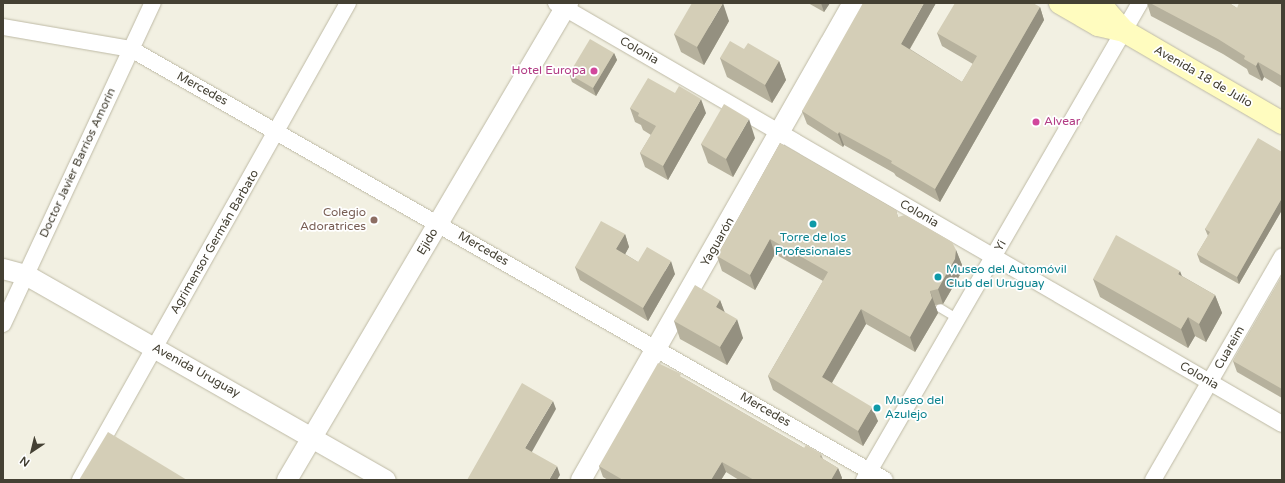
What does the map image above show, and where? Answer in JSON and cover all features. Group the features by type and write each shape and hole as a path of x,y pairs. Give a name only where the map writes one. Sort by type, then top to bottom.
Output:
{"main road":[{"name":"Avenida 18 de Julio","path":"1060,3 1098,25 1124,31 1282,123"},
{"name":"Avenida 18 de Julio","path":"1091,3 1107,12 1124,31"}],"street":[{"name":"Doctor Javier Barrios Amorín","path":"3,324 153,3"},
{"name":"Agrimensor Germán Barbato","path":"80,480 278,131 348,3"},
{"name":"Yaguarón","path":"581,480 853,3"},
{"name":"Yi","path":"867,475 1140,3"},
{"name":"Colonia","path":"563,5 780,133 912,217 994,257 1282,424"},
{"name":"Ejido","path":"287,480 438,224 563,5"},
{"name":"Mercedes","path":"3,27 131,49 278,131 438,224 657,348 867,475 885,480"},
{"name":"Cuareim","path":"1153,480 1282,257"},
{"name":"Avenida Uruguay","path":"3,269 26,275 386,480"}],"lane":[{"path":"940,308 958,319"}],"building":[{"path":"692,3 723,3 697,47 674,34"},
{"path":"863,3 924,3 901,44 962,82 977,56 937,33 955,3 1033,3 1040,7 935,189 891,163 892,161 839,132 838,134 802,111"},
{"path":"1150,3 1229,3 1237,8 1239,3 1282,3 1282,76 1258,62 1256,66 1244,59 1245,56 1218,39"},
{"name":"Hotel Europa","path":"590,39 614,53 593,88 569,74"},
{"path":"730,41 744,49 748,43 779,61 765,85 720,58"},
{"path":"648,78 675,93 679,86 701,99 663,166 640,153 656,126 638,116 639,113 630,108"},
{"path":"724,104 749,119 726,159 701,144"},
{"path":"1258,138 1282,152 1282,198 1237,277 1197,254 1210,232 1205,229"},
{"path":"780,143 896,210 898,217 905,215 952,242 956,250 955,259 938,289 930,291 932,298 910,337 861,309 822,377 872,407 858,431 768,376 828,272 770,239 750,275 717,256"},
{"path":"601,221 625,234 616,249 638,262 647,247 671,261 643,308 575,267"},
{"path":"1116,235 1180,271 1178,274 1215,295 1199,324 1188,317 1181,329 1093,279"},
{"path":"1282,276 1282,389 1233,361"},
{"path":"695,285 720,300 716,307 737,319 720,347 674,321"},
{"path":"658,363 681,374 680,376 804,448 806,445 821,454 820,457 838,468 831,480 754,480 722,462 711,480 623,480 599,466"},
{"path":"522,383 553,401 525,448 557,466 549,480 467,480"},
{"path":"108,432 187,480 79,480"}],"place":[{"name":"Hotel Europa","path":"594,71"},
{"name":"Alvear","path":"1036,122"},
{"name":"Colegio Adoratrices","path":"374,220"},
{"name":"Torre de los Profesionales","path":"813,224"},
{"name":"Museo del Automóvil Club del Uruguay","path":"938,277"},
{"name":"Museo del Azulejo","path":"877,408"}]}
